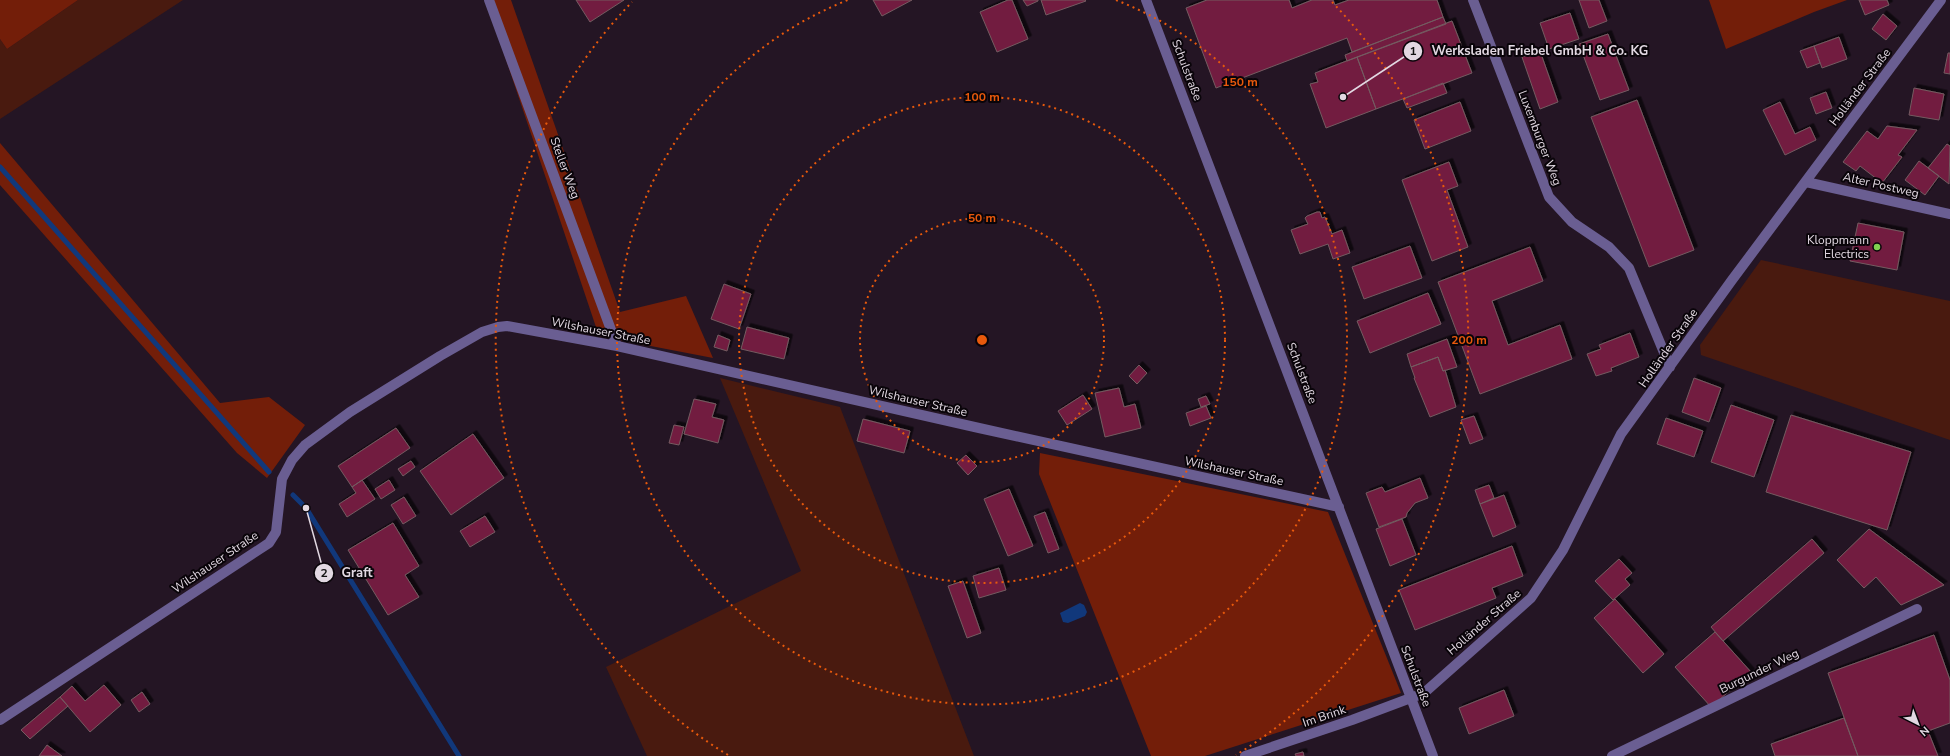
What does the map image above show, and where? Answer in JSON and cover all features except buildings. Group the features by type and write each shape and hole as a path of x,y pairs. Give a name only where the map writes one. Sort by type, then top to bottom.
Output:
{"street":[{"name":"Steller Weg","path":"489,0 617,346"},
{"name":"Schulstraße","path":"1146,0 1433,756"},
{"name":"Luxemburger Weg","path":"1473,0 1549,197 1572,222 1609,247 1629,268 1670,367"},
{"name":"Holländer Straße","path":"1410,698 1424,693 1531,598 1563,550 1621,434 1732,280 1941,0"},
{"name":"Alter Postweg","path":"1806,182 1950,214"},
{"name":"Wilshauser Straße","path":"0,720 269,543 276,532 282,479 298,453 312,439 350,412 440,356 482,332 498,327 507,326 617,346 1339,507"},
{"name":"Burgunder Weg","path":"1612,756 1917,609"},
{"name":"Im Brink","path":"1245,756 1352,720 1410,698"}],"shaded area":[{"path":"0,0 78,0 7,49 0,39"},
{"path":"78,0 183,0 0,119 0,39 7,49"},
{"path":"486,0 511,0 620,312 686,296 713,358 599,336"},
{"path":"1709,0 1847,0 1814,12 1726,49"},
{"path":"0,143 220,403 269,397 305,425 267,478 237,453 0,185"},
{"path":"1761,260 1950,301 1950,440 1701,355 1700,345"},
{"path":"720,378 840,407 974,756 647,756 606,667 801,571"},
{"path":"1040,453 1328,512 1401,693 1205,756 1151,756 1039,474"}],"water":[{"path":"1080,603 1084,605 1087,612 1085,616 1068,623 1063,622 1060,613"}],"waterway":[{"path":"0,167 269,472"},
{"path":"293,495 306,508 459,756"}],"place":[{"name":"Werksladen Friebel GmbH & Co. KG","path":"1343,97"},
{"name":"Kloppmann Electrics","path":"1877,247"},
{"name":"Graft","path":"306,508"}]}
